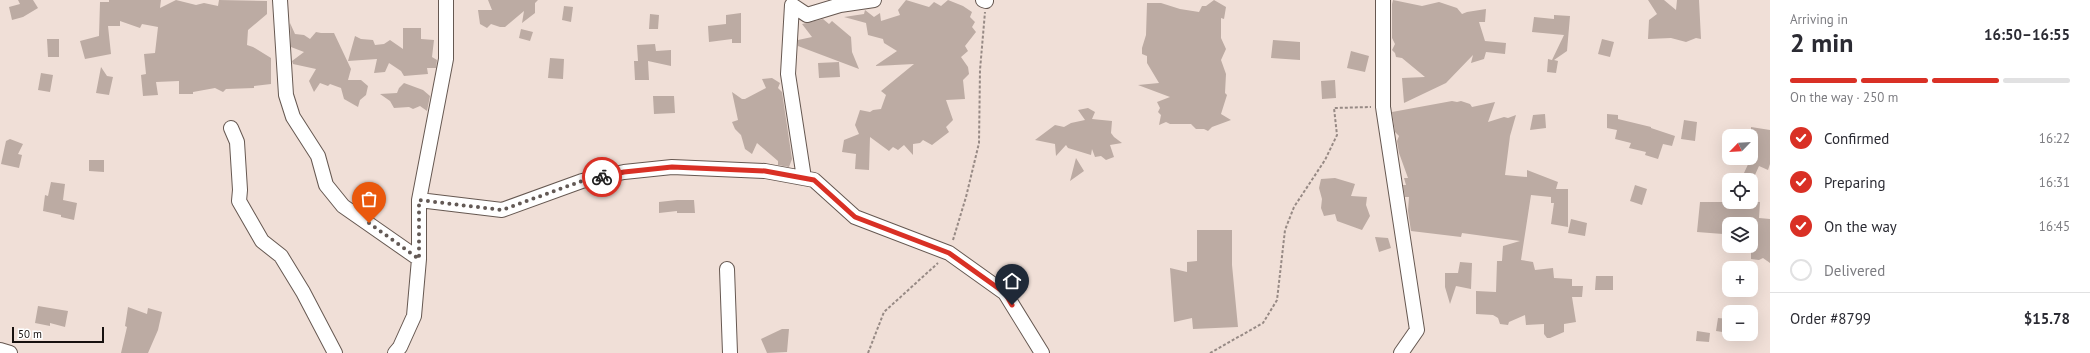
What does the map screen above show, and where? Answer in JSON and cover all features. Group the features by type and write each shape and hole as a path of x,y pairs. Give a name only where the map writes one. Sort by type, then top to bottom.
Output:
{"street":[{"path":"280,0 286,95 293,117 318,156 326,185 343,206 419,259"},
{"path":"394,353 400,347 414,316 419,259 419,200 446,59 446,0"},
{"path":"804,178 788,74 792,5 808,15 840,5 874,0"},
{"path":"1383,0 1383,106 1417,330 1401,353"},
{"path":"231,128 236,142 238,158 239,201 262,241 281,256 300,286 334,353"},
{"path":"419,200 502,210 582,181 624,172 672,167 765,171 814,180 855,217 949,253 1005,293 1042,353"},
{"path":"727,269 730,353"},
{"path":"0,350 10,353"}],"path":[{"path":"868,353 884,312 949,253 966,197 979,143 980,70 984,0"},
{"path":"1210,353 1263,323 1277,300 1285,230 1294,207 1325,160 1337,135 1334,108 1383,106"}],"building":[{"path":"18,0 33,0 38,8 23,17 12,20 9,7 20,4"},
{"path":"109,0 161,0 160,8 176,0 196,5 204,3 218,6 219,0 267,1 267,14 248,30 247,45 271,58 271,84 254,86 254,88 226,89 223,92 215,88 193,92 193,94 179,94 179,81 156,82 158,95 143,96 141,75 146,74 144,54 155,53 158,27 142,24 140,28 120,21 120,26 108,26 111,54 85,59 80,41 99,36 100,2 109,2"},
{"path":"488,0 538,0 535,3 535,13 522,23 524,11 505,27 491,24 487,28 480,24 478,10 492,10"},
{"path":"906,0 929,7 934,2 941,6 948,0 963,6 972,12 970,17 975,22 972,27 976,32 965,46 968,51 961,57 968,67 969,74 963,80 965,99 946,100 953,120 946,127 949,132 932,145 923,140 920,143 913,144 913,155 904,145 898,150 893,147 889,151 870,137 869,170 855,169 856,154 842,152 844,140 859,134 855,125 860,110 870,112 881,109 886,95 881,91 914,64 875,66 897,51 884,43 883,39 868,35 866,23 844,17 864,14 865,10 874,17 880,13 881,21 900,15 898,10"},
{"path":"1214,0 1226,7 1224,19 1221,18 1221,38 1226,49 1221,60 1226,74 1225,93 1227,95 1221,114 1231,120 1212,127 1208,131 1204,129 1196,129 1191,124 1170,124 1166,122 1159,125 1161,115 1158,112 1160,108 1157,102 1170,97 1138,85 1159,83 1147,63 1147,56 1142,54 1142,48 1146,35 1147,3 1161,3 1180,9 1199,12 1202,6 1206,6"},
{"path":"1393,0 1422,6 1439,2 1457,8 1462,14 1486,9 1485,22 1479,22 1485,41 1506,43 1505,54 1486,52 1484,59 1471,63 1473,55 1446,83 1404,103 1402,78 1425,77 1402,58 1396,57 1392,50 1395,44 1392,38"},
{"path":"1648,0 1664,0 1676,10 1677,0 1699,0 1701,39 1696,38 1686,42 1671,38 1648,39 1649,20 1657,14"},
{"path":"564,6 573,7 571,22 562,20"},
{"path":"741,13 741,43 732,43 732,39 709,42 708,26 726,24 726,15"},
{"path":"650,14 659,15 658,29 649,29"},
{"path":"1554,15 1570,16 1567,51 1554,60 1558,61 1556,73 1547,72 1548,59 1552,60 1564,35 1532,32 1534,17 1554,19"},
{"path":"823,19 829,24 832,21 851,37 852,52 859,69 798,46 798,40 812,37 802,24"},
{"path":"290,23 295,34 304,35 310,39 316,32 334,33 351,69 348,80 361,80 368,86 366,95 360,100 358,107 344,99 341,88 330,84 328,86 320,83 314,92 309,81 316,69 293,64 292,61 304,52 291,47"},
{"path":"403,28 421,28 421,39 434,40 432,57 437,60 436,68 427,68 428,74 404,76 401,71 389,63 385,72 374,73 377,59 348,61 355,36 361,39 373,40 375,45 384,44 390,40 403,49"},
{"path":"521,29 533,32 530,41 519,38"},
{"path":"47,39 59,39 59,57 48,57"},
{"path":"1602,39 1614,42 1610,57 1598,54"},
{"path":"1273,40 1300,42 1300,60 1271,58"},
{"path":"655,44 656,51 671,50 671,66 648,61 649,80 635,80 634,61 638,61 637,45"},
{"path":"1351,51 1369,56 1365,72 1347,68"},
{"path":"550,58 564,59 563,79 548,78"},
{"path":"839,62 840,77 819,78 818,63"},
{"path":"101,67 107,76 113,77 109,95 96,93"},
{"path":"41,73 53,75 50,92 38,90"},
{"path":"772,78 780,83 778,88 782,92 792,159 789,167 778,165 778,161 757,143 752,154 745,149 741,135 735,129 732,122 738,120 732,92 742,99 745,99 766,88 762,79"},
{"path":"1335,80 1336,98 1322,99 1321,81"},
{"path":"404,83 423,90 430,96 427,111 420,106 413,109 409,107 394,108 390,101 380,94 397,93 399,88"},
{"path":"653,96 674,96 675,113 654,114"},
{"path":"1452,101 1461,101 1470,104 1472,107 1495,102 1488,122 1516,115 1510,136 1505,175 1527,177 1527,170 1558,182 1556,189 1568,189 1568,227 1551,224 1554,203 1551,203 1551,197 1531,195 1521,260 1533,262 1535,270 1553,268 1554,278 1572,279 1572,286 1583,286 1582,297 1572,297 1576,322 1564,324 1564,332 1547,338 1544,334 1544,324 1526,325 1525,315 1509,322 1508,325 1500,324 1498,318 1493,315 1476,314 1476,291 1496,292 1497,261 1502,261 1503,246 1520,241 1462,233 1461,237 1411,231 1408,211 1409,197 1405,197 1403,185 1406,185 1404,178 1408,178 1399,153 1397,141 1399,136 1395,132 1392,112"},
{"path":"1088,108 1095,112 1092,119 1112,121 1111,133 1122,143 1110,145 1114,157 1106,160 1101,156 1095,157 1092,149 1091,155 1068,148 1066,145 1056,156 1055,144 1035,140 1055,125 1064,127 1071,123 1085,120 1078,110"},
{"path":"1545,114 1546,128 1530,130 1533,115"},
{"path":"1607,114 1618,115 1618,119 1651,127 1675,136 1672,146 1663,144 1658,159 1645,155 1646,152 1629,148 1631,143 1615,139 1617,130 1607,128"},
{"path":"1684,120 1697,122 1695,141 1681,139"},
{"path":"1751,127 1770,130 1770,164 1768,170 1759,166 1756,173 1744,173 1748,165 1758,165 1758,129 1751,129"},
{"path":"10,139 23,144 18,154 22,155 19,168 1,164 6,141"},
{"path":"1076,158 1084,171 1070,181"},
{"path":"89,160 104,160 104,172 89,171"},
{"path":"1335,178 1355,184 1351,196 1367,197 1366,205 1370,216 1362,230 1337,221 1335,214 1324,216 1321,208 1322,199 1319,188 1321,179"},
{"path":"51,182 65,184 63,200 77,203 74,220 43,211 45,195 48,196"},
{"path":"1635,185 1647,189 1642,205 1630,201"},
{"path":"694,200 695,213 677,213 677,211 659,213 659,202"},
{"path":"1700,202 1722,202 1722,209 1758,209 1758,202 1760,202 1759,218 1770,219 1770,263 1763,258 1759,260 1751,259 1751,253 1758,253 1758,217 1722,217 1722,234 1697,232"},
{"path":"1571,219 1587,223 1585,236 1568,233"},
{"path":"1197,230 1232,230 1232,265 1238,327 1193,329 1192,318 1174,322 1170,268 1187,272 1187,262 1197,261"},
{"path":"1375,237 1388,238 1391,248 1379,252"},
{"path":"1460,262 1472,263 1471,289 1456,286 1450,304 1445,287 1445,273 1458,273"},
{"path":"1596,276 1613,276 1613,290 1595,290"},
{"path":"38,306 68,311 65,327 50,323 50,326 35,323"},
{"path":"128,307 147,314 148,308 162,312 158,330 148,353 121,353 127,327 125,326"},
{"path":"1718,318 1722,318 1722,332 1716,331"},
{"path":"782,329 789,329 787,352 767,353 761,339"},
{"path":"1697,331 1710,333 1709,342 1696,341"}],"way so far":[{"path":"369,223 419,259 419,200 502,210 582,181 602,177"}],"route":[{"path":"602,177 624,172 672,167 765,171 814,180 855,217 949,253 1005,293 1012,305"}]}
